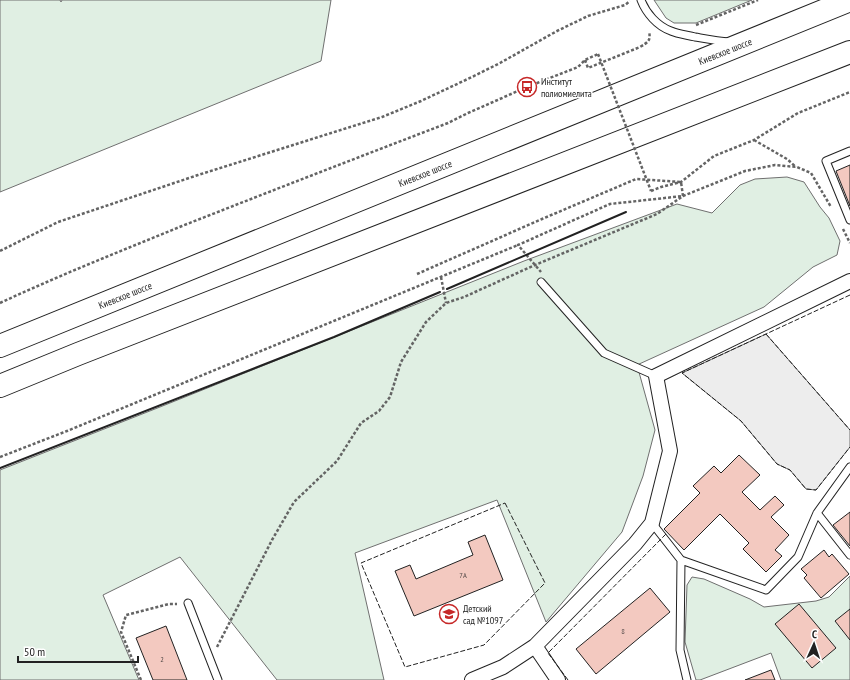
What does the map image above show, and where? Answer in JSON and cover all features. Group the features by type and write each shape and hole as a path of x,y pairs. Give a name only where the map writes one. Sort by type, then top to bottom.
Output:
{"highway":[{"name":"Киевское шоссе","path":"0,346 850,0"},
{"path":"0,386 78,354 850,52"}],"street":[{"path":"794,22 820,0"},
{"path":"472,680 503,667 536,646 635,544 652,523 670,452 656,376 850,281"},
{"path":"536,646 558,680"}],"lane":[{"path":"641,0 647,12 663,27 671,31 716,40 737,42 750,40"},
{"path":"850,151 826,162 850,220"},
{"path":"543,280 604,353 656,376"},
{"path":"652,523 681,560 766,590 798,557 816,513 850,467"},
{"path":"816,513 850,555"},
{"path":"681,560 680,650 687,680"},
{"path":"188,603 218,680"}],"path":[{"path":"0,251 58,222 198,175 382,117 421,101 474,76 588,16 625,5 632,0"},
{"path":"0,303 46,281 115,253 448,123 468,112 578,67 585,60 598,54 651,191 680,182 714,156 754,140 798,113 850,92"},
{"path":"754,140 787,159 797,167 811,173 831,207"},
{"path":"210,660 272,540 294,502 337,461 361,423 379,411 390,397 401,362 426,322 446,303 464,297 535,265 657,214 683,196 745,171 775,165 797,167"},
{"path":"417,274 636,179 680,182"},
{"path":"680,182 683,196"},
{"path":"0,457 67,431 441,277 610,204 683,196"},
{"path":"842,226 850,243"},
{"path":"518,245 535,265 543,280"},
{"path":"441,277 446,303"},
{"path":"141,680 121,632 126,615 169,604 188,603"}],"green space":[{"path":"0,0 60,0 61,2 62,0 331,0 321,61 0,192"},
{"path":"654,0 752,0 696,23 674,23 666,18"},
{"path":"787,177 804,182 829,218 840,241 837,255 813,267 764,307 637,365 655,430 643,476 622,532 546,622 497,500 355,553 384,680 277,680 180,557 103,595 139,680 0,680 0,470 524,261 677,204 712,213 740,185 755,179"},
{"path":"850,576 850,680 781,680 771,653 700,680 696,680 685,642 687,585 692,577 704,579 750,599 764,607 816,601 829,597"}],"shaded area":[{"path":"766,334 850,430 850,447 816,490 806,489 790,470 777,464 741,421 682,373"}],"building":[{"path":"850,165 850,206 836,171"},
{"path":"739,455 760,475 742,492 760,510 775,496 784,505 771,517 789,535 775,550 782,556 766,572 743,549 749,543 720,514 684,550 664,529 700,493 693,486 714,466 721,473"},
{"path":"850,512 850,546 833,525"},
{"path":"485,535 503,580 414,616 395,571 410,565 416,579 473,555 468,542"},
{"path":"824,550 829,557 832,554 849,574 821,598 804,578 807,575 801,569"},
{"path":"650,588 670,612 596,674 576,649"},
{"path":"799,604 836,648 812,668 775,624"},
{"path":"850,609 850,640 835,621"},
{"path":"166,626 187,680 153,680 136,638"},
{"path":"771,670 775,680 745,680"}],"fence":[{"path":"850,295 682,373 741,421 777,464 790,470 806,489 816,490 850,447"},
{"path":"766,334 850,430"},
{"path":"505,503 545,583 484,645 405,667 361,563 505,503"},
{"path":"568,680 548,653 667,533"}],"wall":[{"path":"447,289 626,212"},
{"path":"0,468 334,337 440,292"}],"place":[{"name":"Институт полиомиелита","path":"527,87"},
{"name":"Детский сад №1097","path":"449,614"}]}
